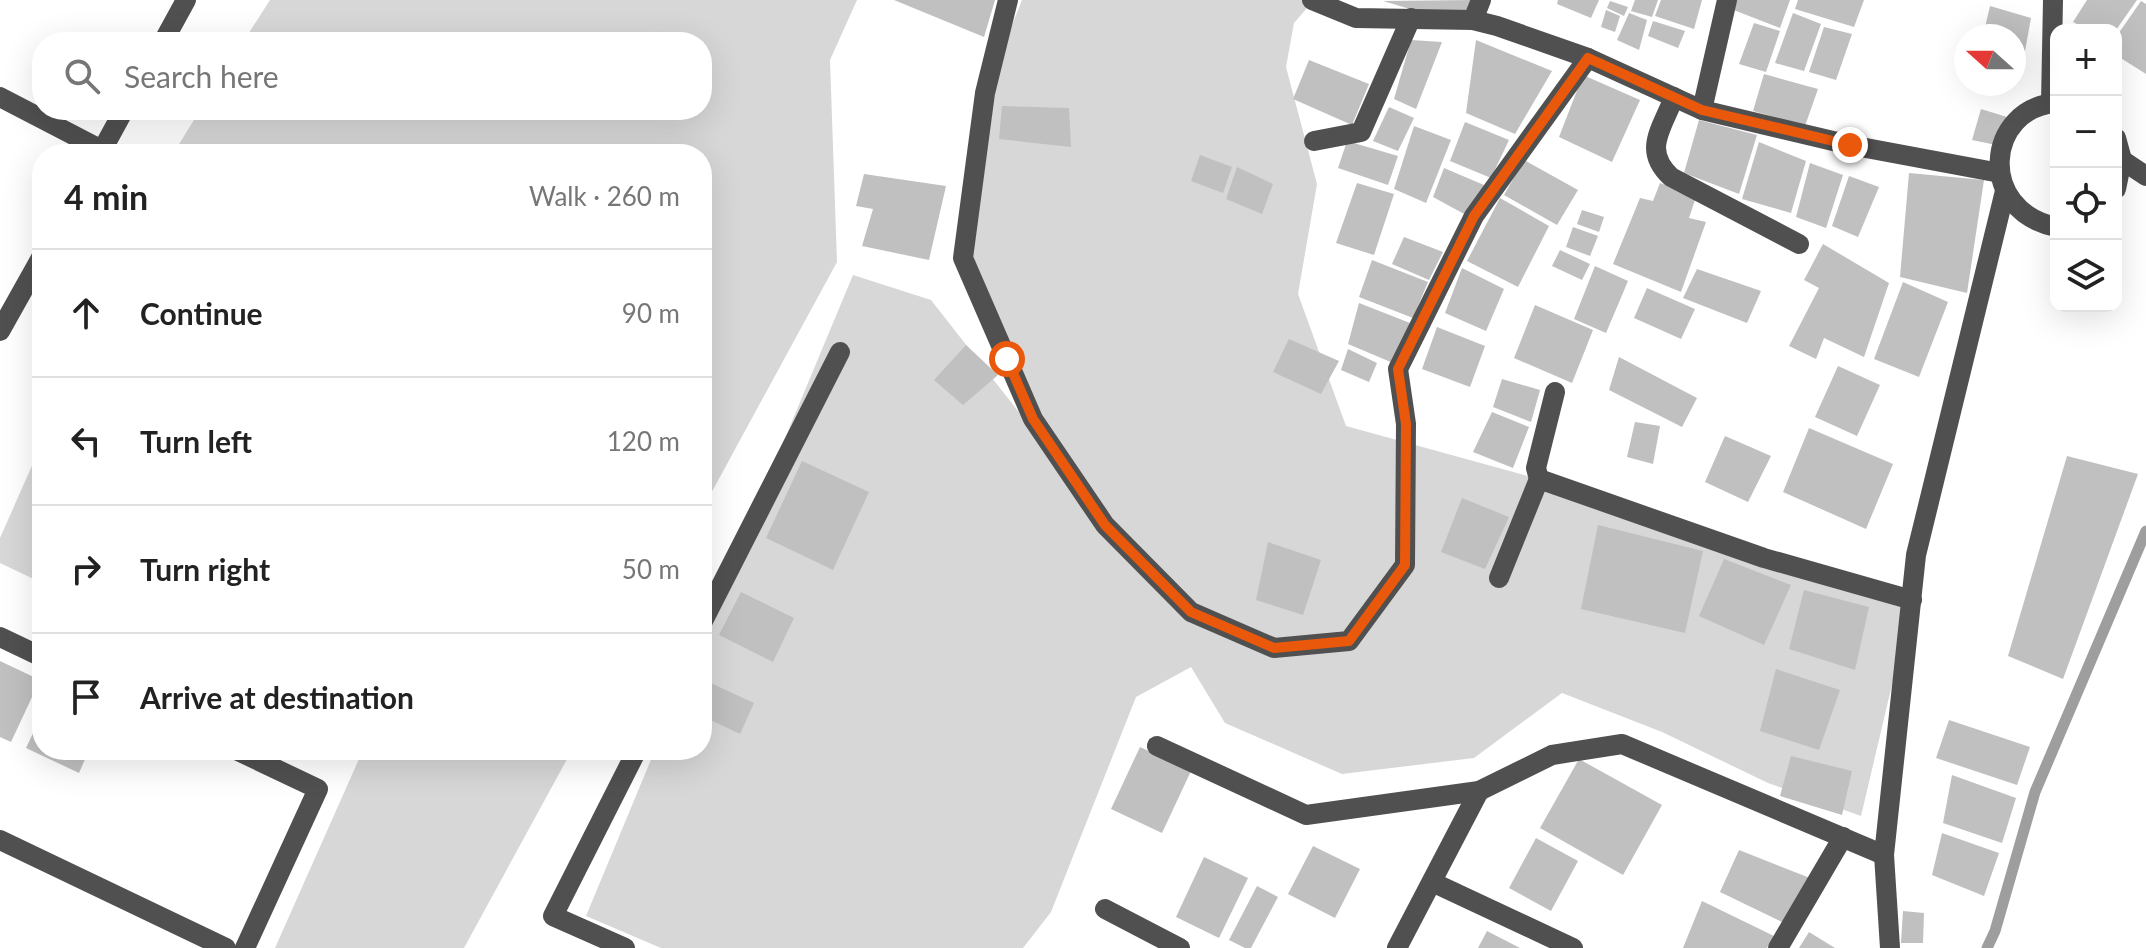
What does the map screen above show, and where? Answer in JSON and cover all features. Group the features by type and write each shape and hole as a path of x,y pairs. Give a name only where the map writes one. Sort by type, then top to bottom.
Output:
{"street":[{"path":"168,32 186,0"},
{"path":"1008,0 985,93 963,258 1033,419 1105,525 1191,612 1274,648 1349,641 1405,565 1406,424 1398,369 1474,216 1588,58"},
{"path":"1473,20 1481,0"},
{"path":"1702,110 1727,0"},
{"path":"2053,0 2054,96"},
{"path":"1319,1 1356,18 1473,20 1588,58 1702,110 2002,182 2017,209 2034,221 2050,225"},
{"path":"1314,141 1361,132 1411,18"},
{"path":"0,97 32,114"},
{"path":"1674,97 1654,148 1658,165 1671,177 1799,244"},
{"path":"1890,948 1884,855 1916,555 2002,182 2000,153 2006,136 2018,120 2050,104"},
{"path":"42,120 86,144"},
{"path":"105,144 119,120"},
{"path":"2122,160 2146,176"},
{"path":"0,331 32,274"},
{"path":"712,603 840,352"},
{"path":"1499,578 1539,479 1536,468 1555,392"},
{"path":"1539,479 1764,558 1912,600"},
{"path":"0,637 32,652"},
{"path":"1157,746 1306,815 1479,791 1552,755 1622,744 1884,855"},
{"path":"245,948 318,789 257,760"},
{"path":"625,948 553,916 632,760"},
{"path":"1397,948 1479,791"},
{"path":"1778,948 1843,837"},
{"path":"0,840 226,948"},
{"path":"1432,882 1573,948"},
{"path":"1105,909 1180,948"}],"shaded area":[{"path":"270,0 857,0 830,60 837,262 712,492 712,144 179,144 194,120 712,120 712,32 249,32"},
{"path":"1022,0 1314,0 1294,23 1286,67 1317,184 1298,294 1346,426 1539,479 1912,600 1861,816 1768,783 1662,732 1562,693 1474,758 1342,774 1225,723 1191,667 1136,697 1051,912 1023,948 661,948 586,916 651,760 712,760 712,613 853,275 931,300 1097,512 1007,359 963,258 985,93"},
{"path":"32,466 32,578 0,563 0,538"},
{"path":"359,760 567,760 464,948 275,948"}],"building":[{"path":"894,0 995,0 984,37"},
{"path":"1472,0 1468,13 1430,15 1383,1"},
{"path":"1558,0 1599,0 1591,18 1557,4"},
{"path":"1635,0 1658,0 1652,17 1631,11"},
{"path":"1661,0 1702,0 1694,29 1655,16"},
{"path":"1734,0 1790,0 1780,28 1731,9"},
{"path":"1798,0 1864,0 1854,27 1795,9"},
{"path":"2087,0 2137,0 2120,24 2073,22"},
{"path":"1610,1 1628,7 1624,16 1607,8"},
{"path":"2141,1 2146,4 2146,74 2122,59 2122,28"},
{"path":"1990,6 2031,18 2026,46 2026,24 1986,24"},
{"path":"1606,10 1620,16 1615,32 1601,27"},
{"path":"1629,13 1647,20 1639,50 1617,40"},
{"path":"1793,13 1821,24 1804,71 1775,63"},
{"path":"1653,21 1685,31 1678,48 1648,36"},
{"path":"1754,23 1780,31 1766,72 1739,64"},
{"path":"1824,27 1852,34 1836,80 1809,72"},
{"path":"1411,40 1442,42 1416,109 1394,99"},
{"path":"1476,40 1552,71 1515,134 1466,113"},
{"path":"1309,60 1369,84 1352,125 1293,99"},
{"path":"1764,74 1818,89 1805,126 1753,111"},
{"path":"1583,75 1640,100 1612,162 1559,137"},
{"path":"1002,106 1069,108 1071,147 999,139"},
{"path":"1389,107 1414,118 1398,151 1373,141"},
{"path":"1981,109 2007,117 1996,145 1972,140"},
{"path":"1699,120 1757,135 1739,194 1684,173"},
{"path":"1465,122 1509,140 1491,178 1450,161"},
{"path":"1414,126 1451,140 1426,203 1394,189"},
{"path":"1347,141 1398,156 1388,185 1338,168"},
{"path":"1759,142 1806,161 1791,213 1742,199"},
{"path":"1200,155 1232,167 1223,193 1191,181"},
{"path":"1524,160 1578,190 1557,225 1504,195"},
{"path":"1810,163 1843,175 1826,228 1796,217"},
{"path":"1237,167 1273,184 1262,214 1226,199"},
{"path":"1444,168 1484,185 1466,215 1433,197"},
{"path":"1909,173 1984,180 1967,293 1900,277"},
{"path":"864,174 946,186 929,260 862,246 873,209 856,206"},
{"path":"1849,176 1879,187 1858,237 1832,226"},
{"path":"1357,183 1394,194 1374,255 1336,243"},
{"path":"1660,183 1696,197 1689,218 1706,222 1681,292 1613,264 1640,198 1653,201"},
{"path":"1500,198 1549,226 1518,287 1467,261"},
{"path":"1582,210 1604,217 1599,232 1577,224"},
{"path":"1573,227 1598,236 1590,256 1566,247"},
{"path":"1404,237 1443,252 1429,280 1392,264"},
{"path":"1823,244 1889,283 1864,357 1824,338 1816,359 1789,346 1819,288 1804,280"},
{"path":"1560,250 1590,264 1582,280 1552,266"},
{"path":"1372,260 1428,282 1413,318 1359,297"},
{"path":"1595,266 1628,281 1606,333 1574,319"},
{"path":"1462,268 1504,289 1486,331 1445,313"},
{"path":"1697,269 1761,291 1747,323 1683,298"},
{"path":"1903,282 1948,302 1919,377 1874,359"},
{"path":"1647,288 1695,309 1681,339 1634,318"},
{"path":"1359,303 1410,323 1393,363 1348,344"},
{"path":"1535,305 1593,330 1572,383 1514,358"},
{"path":"1437,327 1485,346 1470,387 1422,369"},
{"path":"1289,339 1339,361 1321,394 1273,372"},
{"path":"966,345 998,375 963,405 934,380"},
{"path":"1348,349 1377,363 1369,382 1341,370"},
{"path":"1619,357 1697,398 1682,427 1609,390"},
{"path":"1838,366 1880,385 1857,436 1815,417"},
{"path":"1502,379 1540,390 1531,422 1493,407"},
{"path":"1492,412 1529,427 1513,468 1473,452"},
{"path":"1635,422 1660,426 1653,464 1627,457"},
{"path":"1809,428 1893,464 1866,529 1783,492"},
{"path":"1725,436 1771,456 1748,502 1705,482"},
{"path":"2067,456 2138,474 2063,679 2008,656"},
{"path":"802,461 869,492 833,570 766,538"},
{"path":"1462,498 1509,517 1485,569 1441,552"},
{"path":"1598,525 1703,551 1685,633 1581,609"},
{"path":"1268,542 1321,560 1303,615 1256,600"},
{"path":"1724,559 1791,585 1764,645 1699,616"},
{"path":"1804,590 1869,607 1855,670 1789,649"},
{"path":"741,592 794,618 773,662 719,635"},
{"path":"0,661 32,676 32,697 11,742 0,737"},
{"path":"1776,669 1840,690 1819,750 1760,731"},
{"path":"712,684 754,703 740,734 712,721"},
{"path":"1949,720 2030,747 2017,785 1936,758"},
{"path":"32,735 32,751 26,748"},
{"path":"1140,747 1191,771 1162,833 1111,809"},
{"path":"1791,756 1852,771 1842,815 1780,796"},
{"path":"1579,759 1662,805 1623,875 1540,828"},
{"path":"51,760 85,760 79,773"},
{"path":"1952,775 2016,798 2002,843 1943,823"},
{"path":"1942,833 1999,853 1984,896 1932,875"},
{"path":"1536,838 1578,861 1551,911 1509,888"},
{"path":"1313,846 1360,869 1335,918 1288,894"},
{"path":"1739,850 1810,878 1786,924 1720,892"},
{"path":"1204,857 1248,878 1219,938 1176,917"},
{"path":"1257,886 1278,897 1251,948 1245,948 1229,940"},
{"path":"1702,901 1774,936 1767,948 1683,948"},
{"path":"1903,911 1924,913 1923,943 1901,943"},
{"path":"1487,931 1520,948 1478,948"},
{"path":"1809,932 1835,948 1799,948"}],"waterway":[{"path":"1987,948 1995,931 2035,792 2146,531"}],"route":[{"path":"1007,359 1033,419 1105,525 1191,612 1274,648 1349,641 1405,565 1406,424 1398,369 1474,216 1588,58 1702,110 1850,145"}]}
